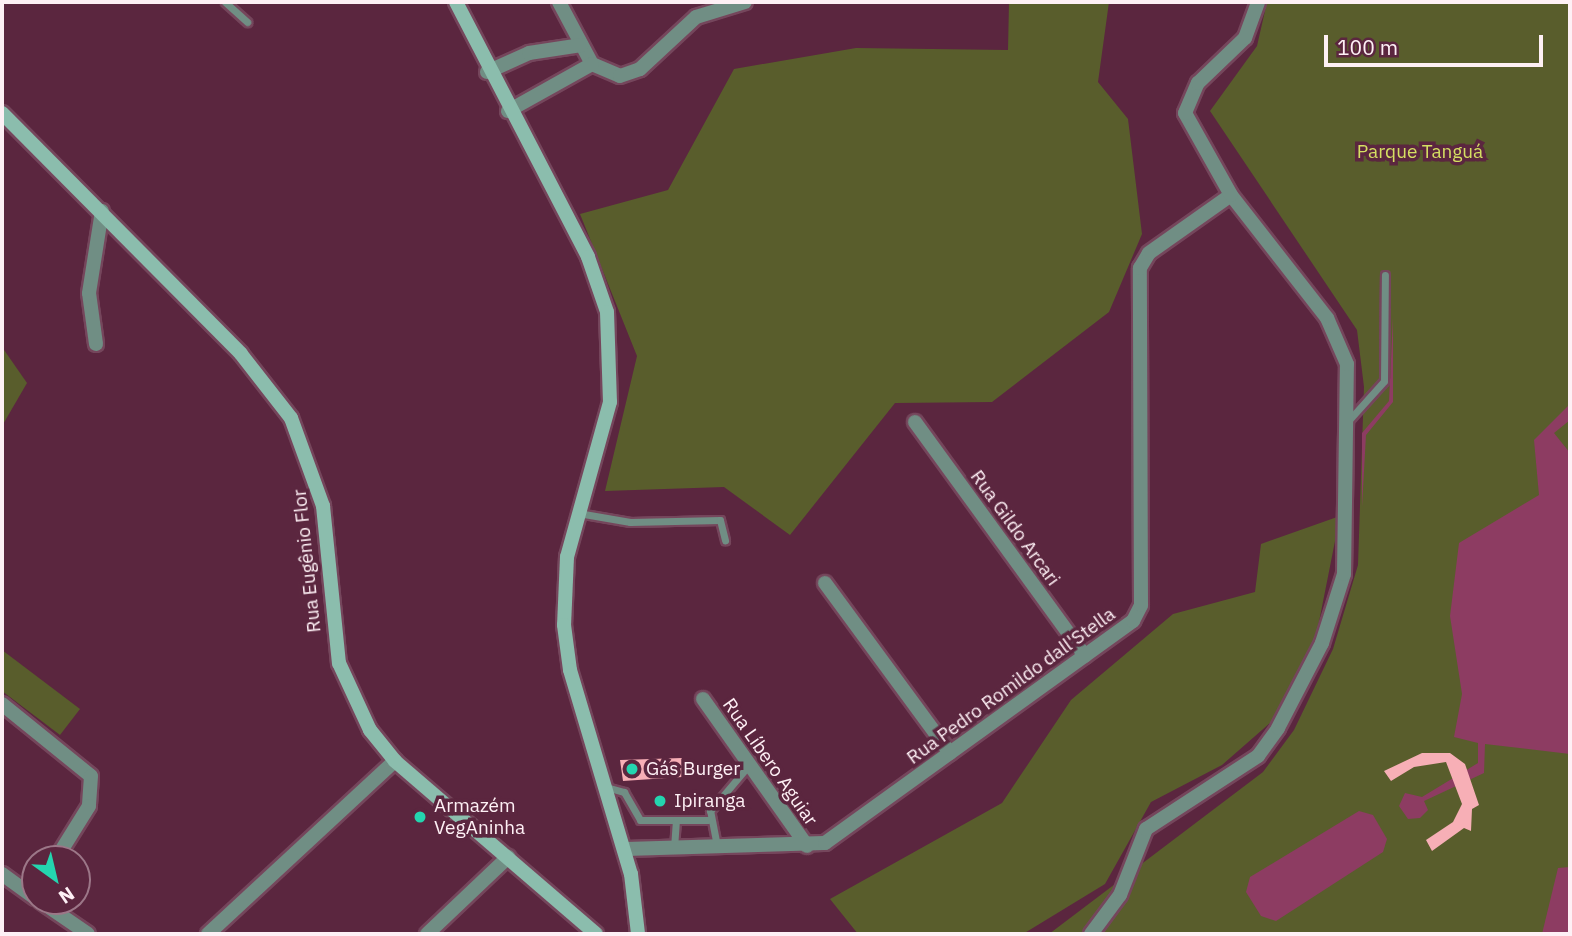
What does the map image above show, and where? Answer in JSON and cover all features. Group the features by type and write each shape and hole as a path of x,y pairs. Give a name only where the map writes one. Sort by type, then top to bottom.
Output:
{"street":[{"path":"456,2 487,72 588,257 607,312 610,402 578,513 564,582 566,650 625,849 638,934"},
{"path":"559,2 592,64 620,76 640,69 682,26 709,6 746,2"},
{"path":"1097,931 1120,895 1146,829 1258,756 1297,698 1344,574 1347,364 1327,318 1231,195 1188,124 1187,102 1245,38 1258,2"},
{"path":"487,72 529,53 581,45"},
{"path":"508,111 592,64"},
{"name":"Rua Eugênio Flor","path":"2,113 241,354 291,418 323,506 339,663 358,712 395,761 596,934"},
{"name":"Rua Pedro Romildo dall'Stella","path":"625,849 807,846 831,839 1133,621 1141,605 1140,268 1149,253 1231,195"},
{"path":"96,344 89,293 102,211"},
{"name":"Rua Gildo Arcari","path":"915,422 1085,656"},
{"path":"825,583 950,753"},
{"name":"Rua Líbero Aguiar","path":"703,699 807,846"},
{"path":"2,704 91,776 89,806 65,845"},
{"path":"208,934 395,761"},
{"path":"427,934 508,857"},
{"path":"2,874 21,887"},
{"path":"62,915 88,934"}],"lane":[{"path":"225,2 247,22"},
{"path":"1348,421 1384,382 1385,275"},
{"path":"578,513 630,522 720,520 725,540"},
{"path":"606,787 624,792 640,820 708,820 749,765"},
{"path":"708,820 718,848"},
{"path":"674,848 676,822"}],"green space":[{"path":"1009,2 1109,2 1098,82 1128,119 1142,234 1109,312 992,402 895,403 790,535 724,487 605,491 637,356 580,214 668,190 734,69 856,48 1008,50"},
{"name":"Parque Tanguá","path":"1267,2 1570,2 1570,934 1049,934 1263,772 1294,730 1333,649 1358,565 1364,387 1357,330 1210,111 1257,46"},
{"path":"2,347 27,383 2,426"},
{"path":"1340,516 1314,647 1278,716 1222,765 1151,802 1105,884 1023,934 858,934 830,899 1002,803 1071,700 1173,614 1255,592 1261,544"},
{"path":"2,650 80,709 60,735 2,691"}],"shaded area":[{"path":"1393,317 1393,402 1366,435 1362,507 1362,433 1389,401"},
{"path":"1570,404 1570,420 1554,433 1570,453 1570,754 1485,744 1484,773 1424,801 1428,810 1420,818 1408,819 1399,806 1405,793 1422,797 1478,763 1478,743 1454,737 1462,694 1450,616 1459,543 1539,495 1534,440"},
{"path":"1359,811 1373,815 1387,839 1383,852 1276,921 1261,916 1246,892 1250,877"},
{"path":"1570,867 1570,934 1542,934 1558,868"}],"building":[{"path":"1422,753 1450,753 1465,764 1479,805 1472,809 1471,831 1464,828 1432,851 1426,840 1453,822 1462,804 1446,762 1414,767 1391,781 1384,771"},
{"path":"682,758 682,777 623,781 620,760"}],"place":[{"name":"Gás Burger","path":"632,769"},
{"name":"Ipiranga","path":"660,801"},
{"name":"Armazém VegAninha","path":"420,817"}]}
